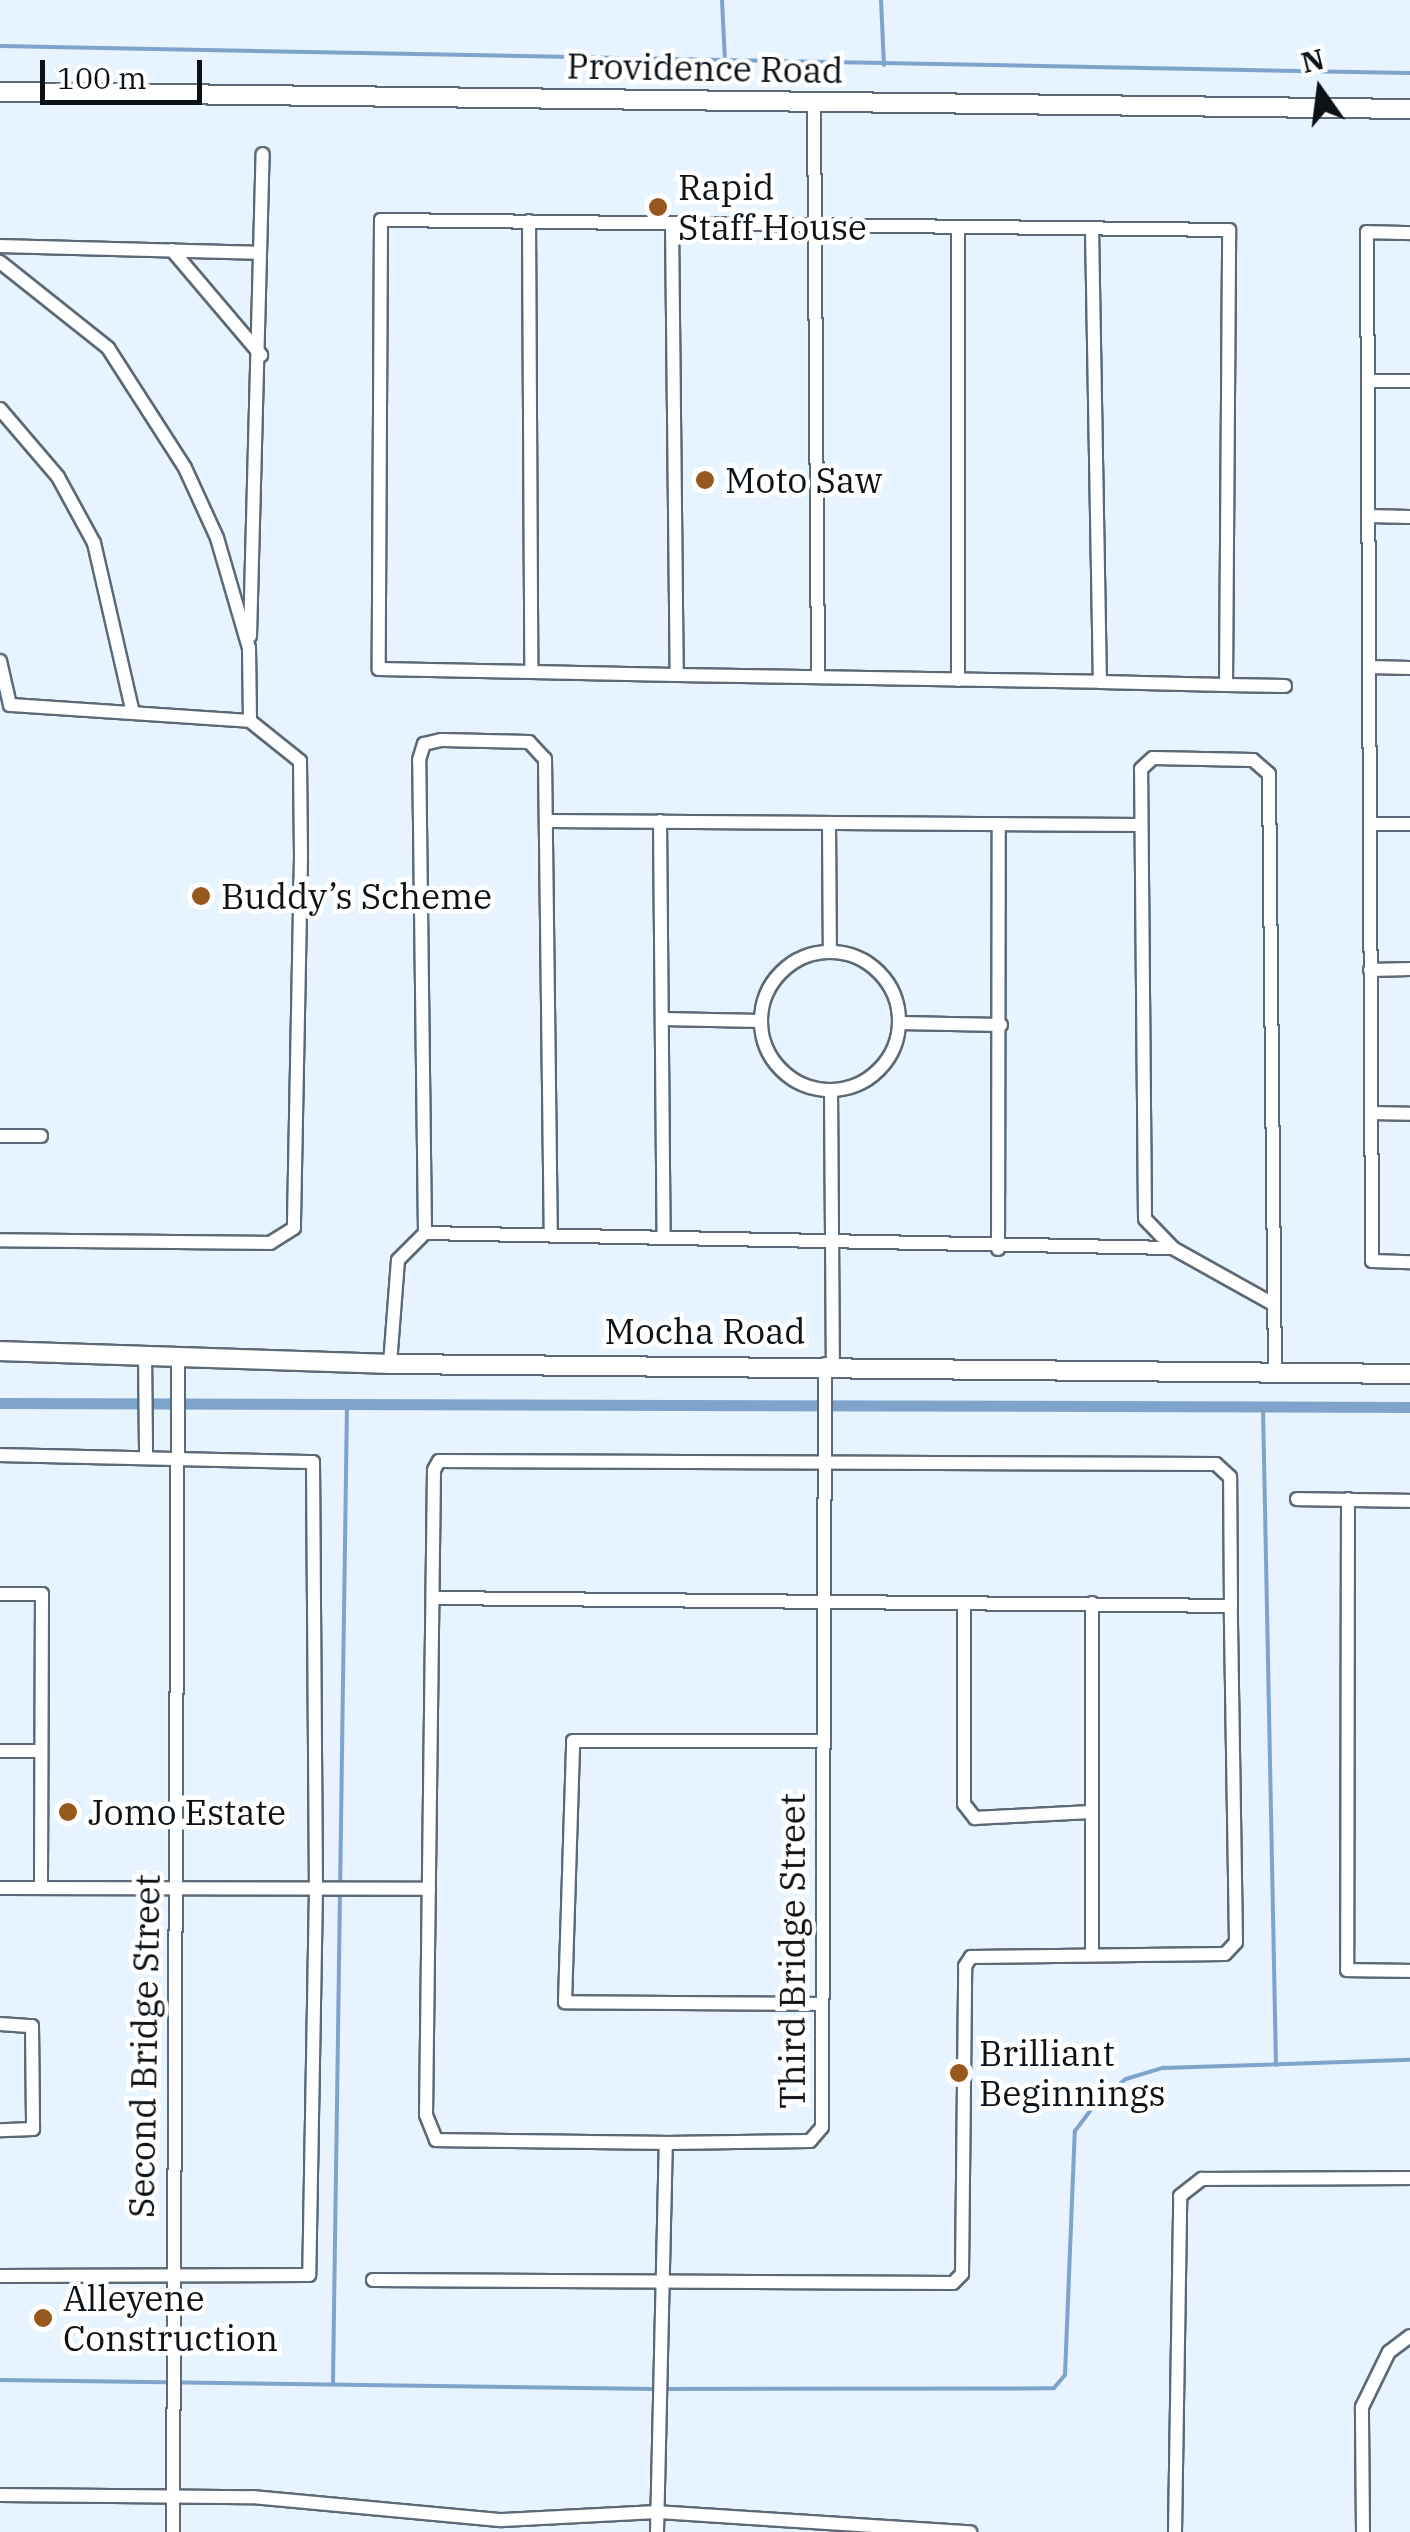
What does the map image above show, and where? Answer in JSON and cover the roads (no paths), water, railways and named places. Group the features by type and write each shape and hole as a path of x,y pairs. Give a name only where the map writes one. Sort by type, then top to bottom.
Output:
{"street":[{"name":"Providence Road","path":"0,83 1410,99"},
{"name":"Providence Road","path":"0,92 1410,108"},
{"path":"814,102 818,677"},
{"path":"250,721 249,648 262,355 263,154"},
{"path":"1226,685 1230,230 382,220 379,669 1100,682 1226,685 1286,686"},
{"path":"529,222 531,672"},
{"path":"672,223 677,675"},
{"path":"958,227 958,680"},
{"path":"1092,228 1100,682"},
{"path":"1410,232 1367,232 1372,1262 1410,1262"},
{"path":"0,246 260,253"},
{"path":"172,250 262,355"},
{"path":"0,262 108,348 150,407 217,538 249,648"},
{"path":"1368,381 1410,381"},
{"path":"0,409 58,478 94,543 133,713"},
{"path":"1368,516 1410,517"},
{"path":"0,661 10,705 250,721 300,761 294,1228 270,1243 0,1240"},
{"path":"1369,667 1410,668"},
{"path":"425,1234 420,751 431,740 535,745 545,759 551,1235"},
{"path":"1273,1304 1154,1234 1144,1207 1141,769 1153,758 1253,760 1267,769 1275,1374"},
{"path":"548,821 1141,826"},
{"path":"660,821 664,1238"},
{"path":"830,823 830,952"},
{"path":"998,1249 1002,1025 999,824"},
{"path":"1370,824 1410,824"},
{"path":"830,952 880,973 900,1024 879,1071 831,1090 781,1070 761,1021 781,972 830,952"},
{"path":"1370,970 1410,969"},
{"path":"662,1019 761,1021"},
{"path":"900,1024 1002,1025"},
{"name":"Third Bridge Street","path":"429,1890 426,2115 436,2140 810,2141 822,2127 831,1090"},
{"path":"1371,1113 1410,1114"},
{"path":"0,1136 41,1136"},
{"path":"390,1364 398,1260 425,1234 831,1240 998,1249 1173,1248"},
{"name":"Mocha Road","path":"0,1351 390,1364 829,1364 1410,1374"},
{"path":"145,1353 146,1456"},
{"name":"Second Bridge Street","path":"173,2532 178,1354"},
{"path":"0,1455 314,1462 323,1889 309,2275 0,2276"},
{"path":"0,1888 429,1890 432,1598 439,1461 825,1459 1216,1464 1230,1477 1236,1942 1226,1954 1092,1951 971,1957 964,1966 962,2274 953,2283 664,2285 373,2280"},
{"path":"1297,1499 1410,1500"},
{"path":"1348,1500 1346,1970 1410,1971"},
{"path":"0,1594 42,1594 41,1888"},
{"path":"432,1598 1230,1606"},
{"path":"1092,1603 1092,1951"},
{"path":"964,1605 964,1804 975,1818 1090,1812"},
{"path":"822,2004 564,2002 572,1741 823,1741"},
{"path":"0,1751 41,1751"},
{"path":"0,2024 32,2026 34,2129 0,2130"},
{"path":"657,2532 664,2285 677,2143"},
{"path":"1175,2532 1180,2196 1202,2178 1410,2178"},
{"path":"1363,2532 1362,2407 1388,2352 1410,2336"},
{"path":"0,2495 252,2498 502,2520 657,2512 970,2532"}],"waterway":[{"path":"722,0 725,61"},
{"path":"881,0 884,65"},
{"path":"0,46 1410,73"},
{"path":"333,2382 347,1402"},
{"path":"0,1403 1410,1407"},
{"path":"1263,1407 1276,2065"},
{"path":"665,2389 1054,2388 1065,2375 1075,2131 1096,2103 1126,2079 1163,2068 1410,2060"},
{"path":"0,2380 655,2389"}],"place":[{"name":"Rapid Staff House","path":"658,207"},
{"name":"Moto Saw","path":"705,480"},
{"name":"Buddy’s Scheme","path":"201,896"},
{"name":"Jomo Estate","path":"68,1812"},
{"name":"Brilliant Beginnings","path":"959,2073"},
{"name":"Alleyene Construction","path":"43,2318"}]}
